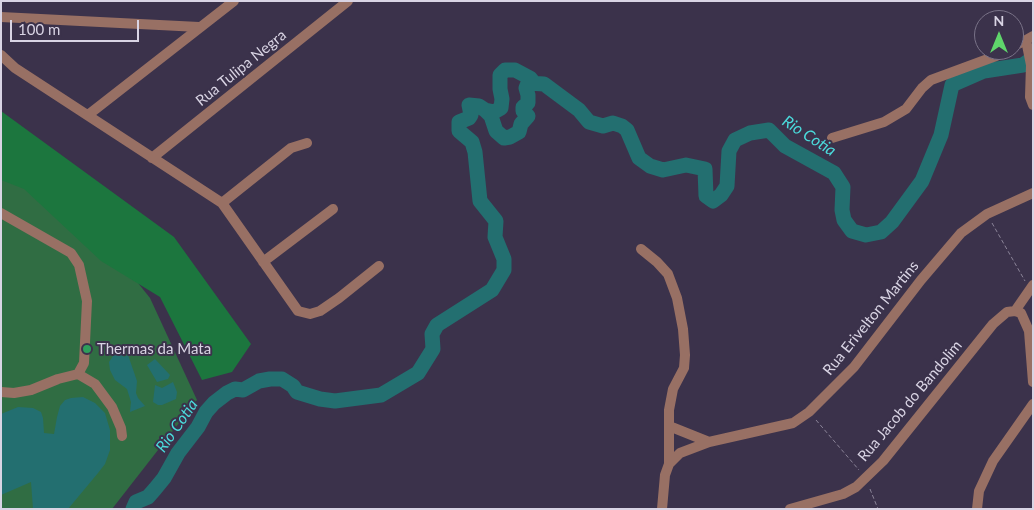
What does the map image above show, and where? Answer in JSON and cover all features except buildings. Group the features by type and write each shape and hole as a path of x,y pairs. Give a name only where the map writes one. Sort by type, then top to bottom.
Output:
{"street":[{"path":"88,115 234,1"},
{"name":"Rua Tulipa Negra","path":"152,158 348,1"},
{"path":"1,17 199,27"},
{"path":"1029,38 1030,96 1033,104"},
{"path":"1,55 15,68 222,203 294,307 310,314 320,311 340,298 379,266"},
{"path":"832,138 884,122 906,109 922,88 932,80 985,60"},
{"path":"222,203 291,148 307,143"},
{"name":"Rua Erivelton Martins","path":"669,464 680,454 709,442 792,423 809,412 854,367 948,246 961,233 987,214 1033,193"},
{"path":"263,262 333,209"},
{"path":"1,213 62,247 77,260 82,273 87,301 84,363 78,374"},
{"path":"641,249 668,274 680,312 685,361 684,368 673,389 670,400 669,464 665,475 662,509"},
{"name":"Rua Jacob do Bandolim","path":"790,509 842,494 856,487 888,454 993,324 1007,312 1015,310 1031,287"},
{"path":"1015,310 1021,312 1029,330 1033,382"},
{"path":"1,392 14,393 31,390 58,378 78,374 94,384 112,407 121,428 122,436"},
{"path":"977,509 980,491 993,461 1033,404"},
{"path":"669,426 709,442"}],"path":[{"path":"987,214 1031,287"},
{"path":"809,412 865,478 878,509"}],"shaded area":[{"name":"Thermas da Mata","path":"1,112 150,298 197,400 112,509 1,509"},
{"path":"119,352 124,357 128,355 137,381 136,393 145,406 130,412 131,402 127,389 115,380 110,370 109,362"},
{"path":"155,359 170,375 168,379 157,382 147,365"},
{"path":"173,382 177,392 176,399 162,405 153,402 155,385 162,388"},
{"path":"83,397 95,403 105,413 110,430 110,450 105,464 68,509 33,509 31,482 1,495 1,414 18,407 33,408 41,412 44,433 54,434 60,406 65,400"}],"green space":[{"path":"1,111 174,237 251,344 232,372 202,380 160,297 101,261 24,189 1,180"}],"waterway":[{"name":"Rio Cotia","path":"133,509 136,502 148,497 164,478 178,453 198,427 206,412 227,393 235,389 243,390 259,381 282,379 293,386 297,392 320,399 335,401 381,395 418,373 433,349 432,334 437,325 492,290 504,270 504,259 495,237 496,221 480,201 475,152 472,142 459,131 459,122 469,118 471,115 469,105 479,106 485,110 491,116 496,131 504,138 510,137 519,132 521,124 528,116 523,111 523,107 528,103 526,88 528,83 544,84 579,110 589,122 603,126 613,123 622,126 627,130 639,158 650,166 663,170 686,165 705,169 706,196 713,201 721,195 727,186 729,151 735,140 750,133 769,130 785,146 834,173 843,187 842,210 844,220 852,231 866,235 881,232 892,222 922,181 941,135 952,85 984,71 1023,65 1033,58"},
{"name":"Rio Cotia","path":"485,110 494,112 501,108 500,75 505,70 515,70 530,78 534,83"}],"place":[{"name":"Thermas da Mata","path":"87,349"}]}
